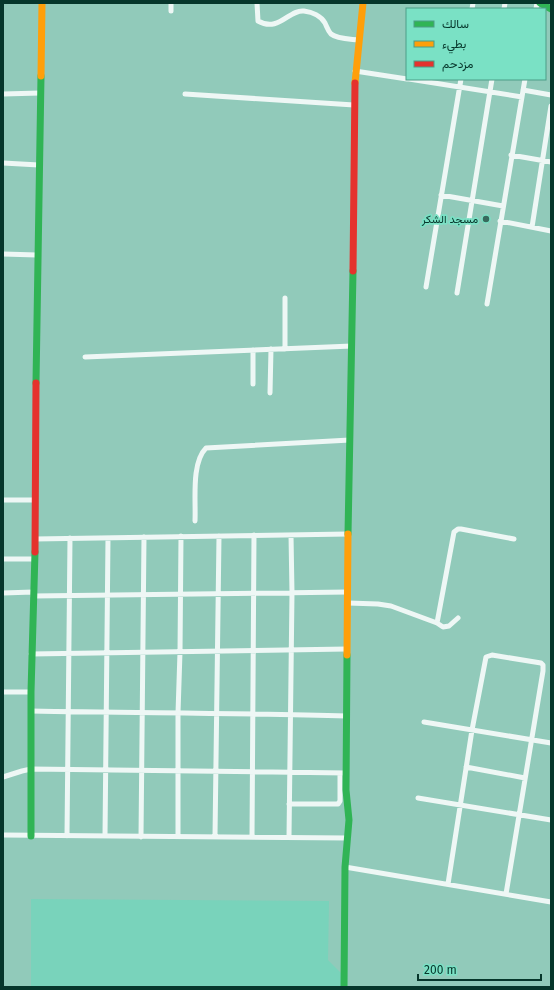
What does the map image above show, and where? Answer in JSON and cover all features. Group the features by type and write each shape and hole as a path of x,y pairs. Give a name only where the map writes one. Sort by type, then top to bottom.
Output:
{"street":[{"path":"30,836 30,692 35,539 34,500 37,255 42,3"},
{"path":"171,3 171,11"},
{"path":"256,3 258,22 263,24 277,23 302,11 320,17 331,34 358,40"},
{"path":"290,804 338,804 340,801 343,773 347,716 354,105 355,71 362,3"},
{"path":"540,3 551,9"},
{"path":"355,71 406,79"},
{"path":"415,80 522,97"},
{"path":"426,287 461,80"},
{"path":"457,293 492,80"},
{"path":"487,304 524,80"},
{"path":"523,90 551,95"},
{"path":"3,94 40,94"},
{"path":"186,94 354,105"},
{"path":"532,227 551,106"},
{"path":"512,155 551,162"},
{"path":"3,163 39,165"},
{"path":"441,195 503,206"},
{"path":"500,221 551,231"},
{"path":"3,254 37,255"},
{"path":"285,298 285,349"},
{"path":"85,358 352,346"},
{"path":"253,350 253,384"},
{"path":"270,350 270,393"},
{"path":"195,521 196,468 206,448 350,440"},
{"path":"3,500 34,500"},
{"path":"437,623 455,530 461,529 514,538"},
{"path":"35,539 348,534"},
{"path":"252,837 254,535"},
{"path":"289,837 292,593 291,535"},
{"path":"178,836 178,713 181,536"},
{"path":"215,836 219,536"},
{"path":"141,836 144,537"},
{"path":"67,836 70,538"},
{"path":"105,836 108,538"},
{"path":"3,559 34,559"},
{"path":"3,593 70,596 348,592"},
{"path":"348,603 370,603 391,606 446,627 458,618"},
{"path":"31,654 347,649"},
{"path":"448,884 472,730 486,657 492,655 543,665 544,671 518,815 506,894"},
{"path":"3,692 30,692"},
{"path":"31,711 347,716"},
{"path":"424,722 551,743"},
{"path":"466,767 525,778"},
{"path":"3,777 22,770 343,773"},
{"path":"343,773 349,820 345,867 344,987"},
{"path":"418,798 551,820"},
{"path":"3,835 348,838"},
{"path":"345,867 551,902"}],"shaded area":[{"path":"31,899 329,901 328,960 342,974 341,987 31,987"}],"traffic: fast":[{"path":"540,3 551,9"},
{"path":"36,383 41,76"},
{"path":"348,534 353,271"},
{"path":"31,836 31,692 35,552"},
{"path":"344,987 345,867 349,820 346,790 347,655"}],"traffic: slow":[{"path":"41,76 42,3"},
{"path":"355,83 363,3"},
{"path":"347,655 348,534"}],"traffic: jam":[{"path":"353,271 355,83"},
{"path":"35,552 36,383"}],"place":[{"name":"مسجد الشكر","path":"486,219"}]}
